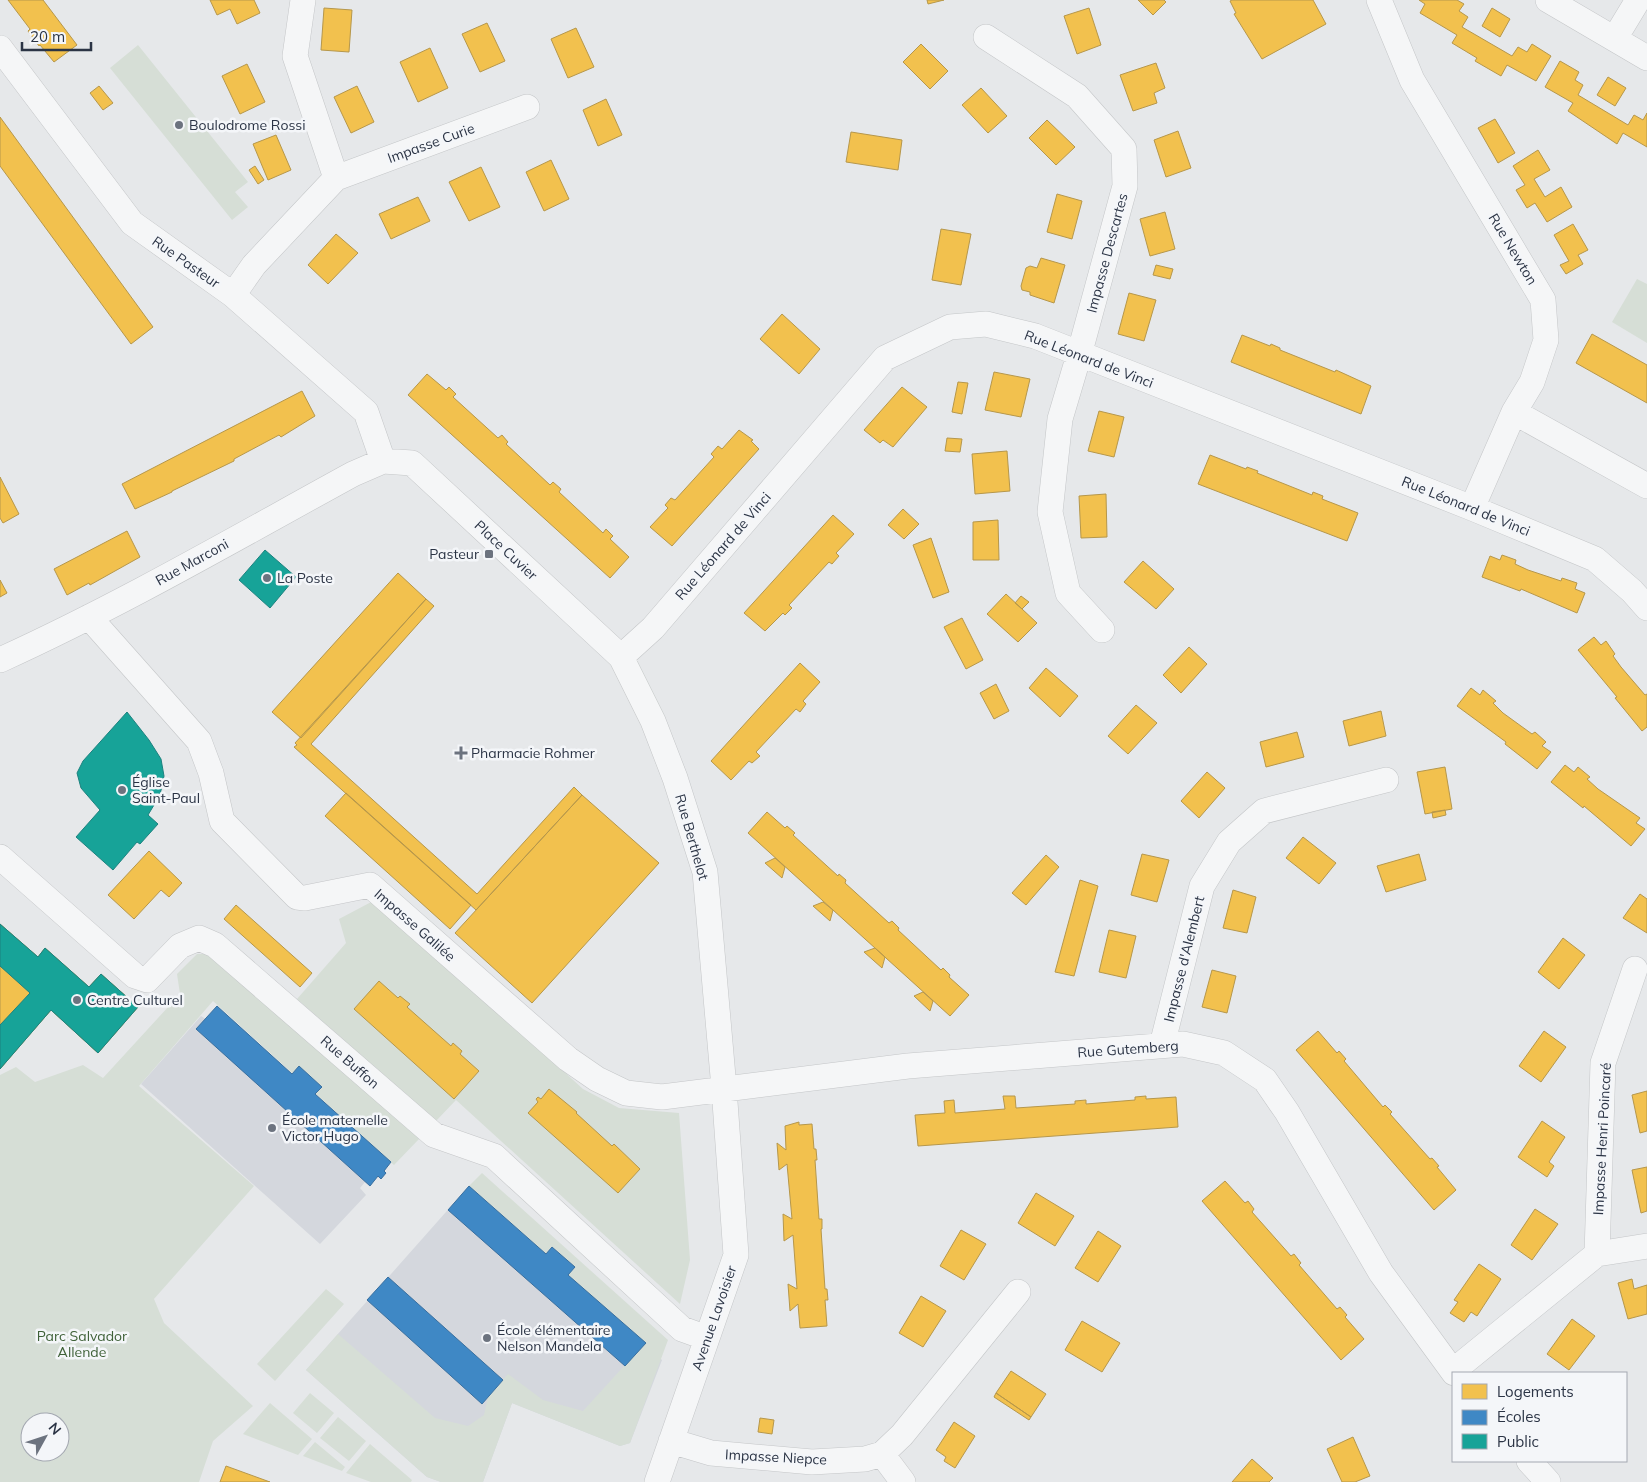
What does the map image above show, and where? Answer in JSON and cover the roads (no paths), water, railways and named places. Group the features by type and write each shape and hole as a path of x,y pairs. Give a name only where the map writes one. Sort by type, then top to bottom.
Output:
{"street":[{"path":"303,0 295,56 336,178"},
{"name":"Rue Newton","path":"1379,0 1412,80 1543,300 1546,340 1532,382 1514,412 1472,508"},
{"path":"1548,0 1647,58"},
{"path":"1615,38 1638,0"},
{"name":"Impasse Descartes","path":"986,37 1077,96 1124,149 1125,186 1080,355 1060,418 1050,512 1068,593 1102,630"},
{"name":"Rue Pasteur","path":"0,48 132,224 233,295 366,412 383,461"},
{"name":"Impasse Curie","path":"233,295 254,264 336,178 527,107"},
{"name":"Rue Léonard de Vinci","path":"621,657 653,628 885,358 950,327 986,324 1035,336 1472,508 1595,559 1642,592"},
{"path":"1514,412 1647,486"},
{"name":"Rue Marconi","path":"0,660 89,617 353,474 383,461"},
{"name":"Place Cuvier","path":"383,461 412,463 621,657"},
{"name":"Impasse Galilée","path":"89,617 199,741 211,774 222,822 296,897 305,898 370,885 568,1059 597,1079 626,1093 662,1097 724,1088"},
{"name":"Rue Berthelot","path":"621,657 653,721 675,778 705,872 724,1088"},
{"name":"Impasse d'Alembert","path":"1162,1045 1202,886 1229,842 1264,811 1386,780"},
{"name":"Rue Buffon","path":"0,857 135,976 147,980 180,946 199,938 215,945 434,1135 494,1156 682,1329 707,1338"},
{"name":"Impasse Henri Poincaré","path":"1596,1254 1604,1063 1635,969"},
{"name":"Rue Gutemberg","path":"724,1088 908,1066 1162,1045 1183,1044 1224,1053 1265,1080 1287,1112 1381,1273 1454,1372"},
{"name":"Avenue Lavoisier","path":"657,1482 736,1255 724,1088"},
{"path":"1454,1372 1596,1254 1647,1246"},
{"path":"903,1482 882,1454 902,1435 1018,1292"},
{"name":"Impasse Niepce","path":"671,1441 710,1453 812,1462 865,1459 882,1454"},
{"path":"1531,1462 1548,1482"}],"place":[{"name":"Boulodrome Rossi","path":"179,125"},
{"name":"Pasteur","path":"489,554"},
{"name":"La Poste","path":"267,578"},
{"name":"Pharmacie Rohmer","path":"461,753"},
{"name":"Église Saint-Paul","path":"122,790"},
{"name":"Centre Culturel","path":"77,1000"},
{"name":"École maternelle Victor Hugo","path":"272,1128"},
{"name":"École élémentaire Nelson Mandela","path":"487,1338"}],"park label":[{"name":"Parc Salvador Allende","path":"82,1344"}]}
